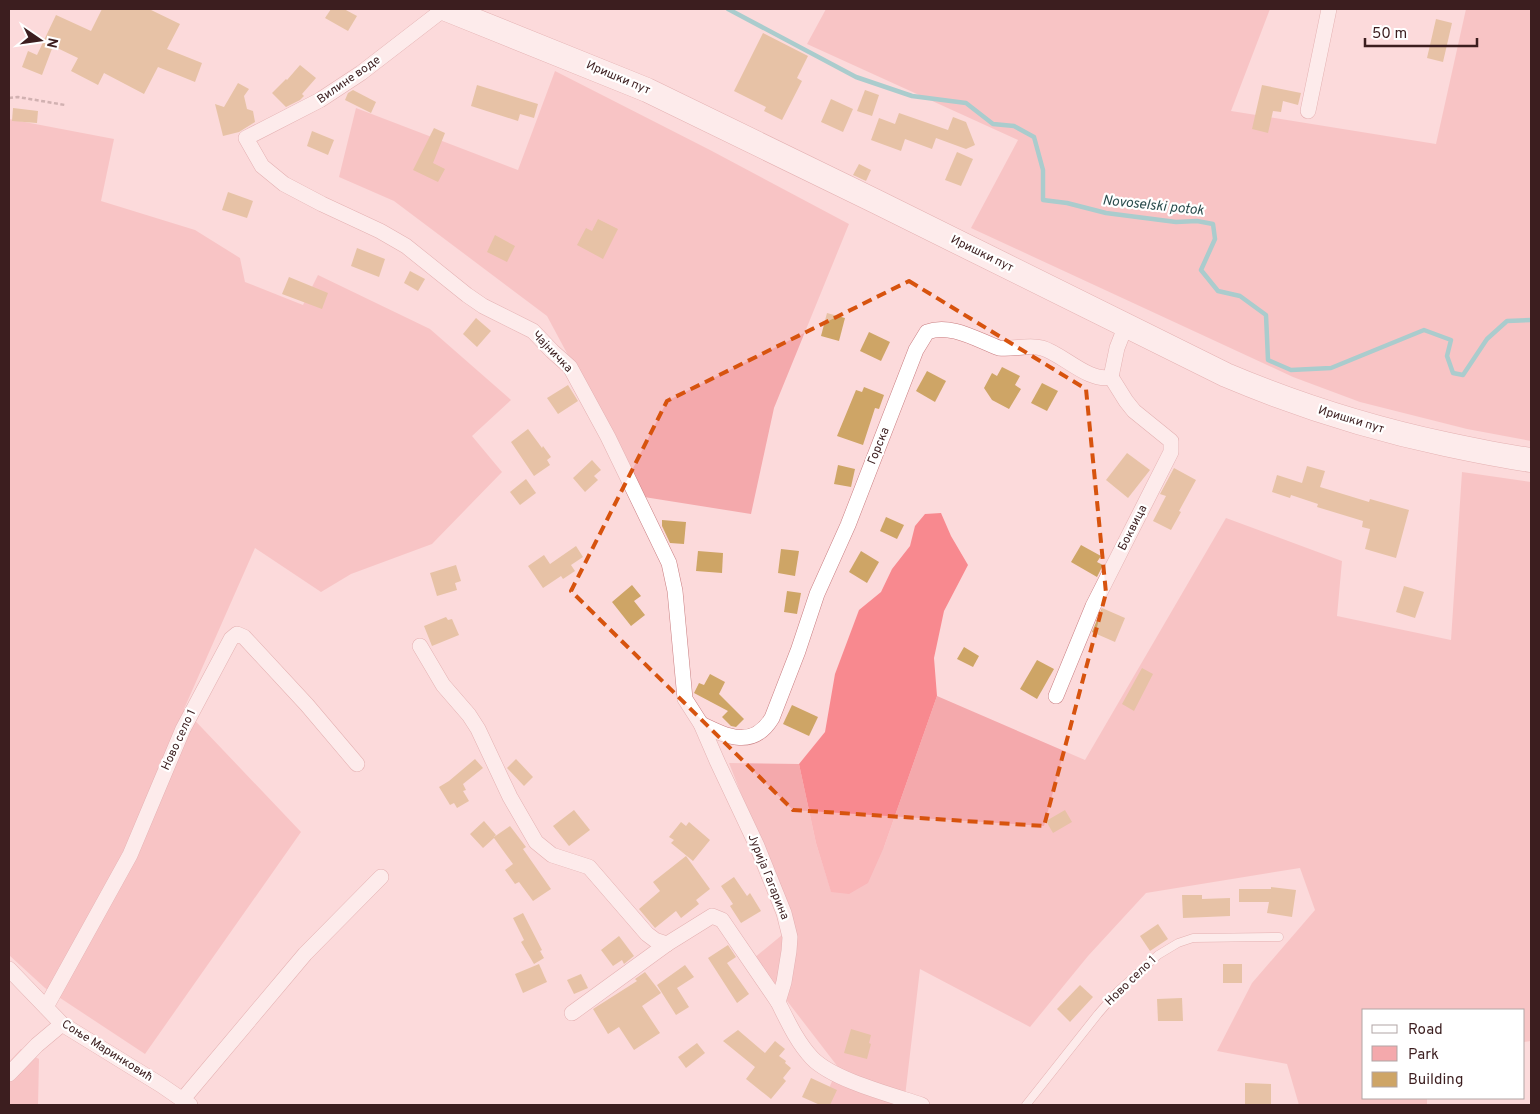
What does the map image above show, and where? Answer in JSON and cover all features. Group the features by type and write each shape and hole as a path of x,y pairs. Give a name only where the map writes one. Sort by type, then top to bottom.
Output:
{"main road":[{"name":"Иришки пут","path":"445,9 647,90 1226,375 1304,405 1392,432 1531,460"}],"street":[{"name":"Вилине воде","path":"246,138 320,100 362,73 445,9"},
{"path":"1308,111 1330,9"},
{"name":"Чајничка","path":"246,138 262,166 284,184 380,231 406,246 483,306 533,331 570,367 612,445 669,563 675,591 684,699 701,724"},
{"path":"1112,377 1117,348 1126,325"},
{"name":"Горска","path":"701,724 718,732 735,737 748,738 759,734 766,728 772,718 798,651 817,594 848,525 916,350 927,332 941,329 956,331 1006,349 1041,348 1100,378 1112,377"},
{"name":"Боквица","path":"1056,696 1093,606 1171,452 1171,441 1134,411 1112,377"},
{"name":"Ново село 1","path":"46,1008 130,855 183,729 231,639 237,634 244,637 307,705 356,764"},
{"path":"420,646 443,686 469,715 478,729 510,797 536,842 543,850 552,855 589,867 648,934 655,940 667,944"},
{"name":"Јурија Гагарина","path":"701,724 757,846 784,912 790,937 784,982 778,1002"},
{"path":"187,1102 305,954 381,877"},
{"path":"572,1013 667,944 712,916 722,920 778,1002 794,1035 814,1060 841,1077 922,1105"},
{"name":"Соње Маринковић","path":"9,968 62,1024 187,1102"},
{"path":"9,1074 37,1045 62,1024"}],"lane":[{"name":"Ново село 1","path":"1026,1105 1118,991 1158,955 1178,943 1193,938 1279,937"}],"path":[{"path":"9,98 18,97 65,105"}],"highlighted area":[{"path":"909,281 1086,389 1106,593 1044,826 793,810 571,591 667,401"}],"green space":[{"path":"826,9 1270,9 1231,111 1436,144 1466,9 1531,9 1531,441 1467,429 1360,402 1293,377 971,228 1018,140 807,44"},
{"path":"555,71 849,224 774,408 751,514 644,497 547,316 394,201 339,177 356,108 518,170"},
{"path":"9,119 114,139 101,201 195,230 240,258 245,282 303,305 318,275 430,329 511,400 472,436 502,472 432,544 351,574 321,592 255,548 184,709 301,832 145,1054 45,988 9,955"},
{"path":"1462,472 1531,482 1531,1041 1525,1042 1525,1009 1362,1009 1362,1099 1427,1099 1427,1105 1299,1105 1287,1064 1217,1051 1252,983 1315,910 1300,868 1146,893 1088,956 1030,1027 920,969 904,1105 822,1105 838,1067 754,958 793,926 729,763 799,764 816,843 831,891 884,847 937,696 1085,760 1226,518 1342,561 1337,616 1451,640"},
{"path":"21,1049 39,1059 38,1105 9,1105 9,1062"}],"shaded area":[{"path":"941,513 951,536 968,565 944,611 934,658 937,696 884,847 868,883 849,894 831,892 816,843 799,764 825,732 835,674 859,610 881,592 892,569 910,546 915,526 925,514"}],"building":[{"path":"102,9 149,9 180,24 167,49 202,63 195,82 158,67 144,94 104,73 98,85 71,71 78,58 53,46 42,75 22,67 28,51 37,55 56,15 91,31"},
{"path":"331,9 344,9 357,16 348,31 325,18"},
{"path":"1436,19 1452,23 1443,62 1427,58"},
{"path":"763,33 808,56 797,78 802,81 782,120 764,111 766,107 734,91"},
{"path":"300,65 316,78 302,94 304,96 300,100 286,107 272,93"},
{"path":"238,83 249,89 244,96 247,109 253,111 255,122 239,132 223,136 215,104 224,107"},
{"path":"477,85 538,104 534,118 520,114 518,121 471,106"},
{"path":"1262,85 1301,93 1298,105 1283,101 1281,112 1273,111 1268,133 1252,129"},
{"path":"353,90 376,102 371,113 345,100 348,93"},
{"path":"865,90 879,95 872,116 857,111"},
{"path":"831,99 853,109 843,132 821,122"},
{"path":"13,108 38,111 37,123 12,121"},
{"path":"899,113 948,130 953,117 966,122 975,145 966,149 936,138 932,149 905,139 901,151 871,140 879,118 895,124"},
{"path":"434,128 445,133 433,163 445,169 438,182 413,170"},
{"path":"312,131 334,140 328,155 307,146"},
{"path":"957,152 973,159 961,186 945,180"},
{"path":"859,164 871,170 866,181 853,175"},
{"path":"228,192 253,201 247,218 222,210"},
{"path":"598,219 618,229 603,259 577,245 586,228 592,231"},
{"path":"495,235 515,246 507,262 487,252"},
{"path":"357,248 385,259 379,277 351,266"},
{"path":"410,271 425,279 418,291 404,283"},
{"path":"289,277 328,293 322,309 282,294"},
{"path":"827,313 845,318 839,341 821,336"},
{"path":"476,318 491,331 477,347 463,334"},
{"path":"869,332 890,342 881,361 860,351"},
{"path":"1002,367 1020,376 1015,385 1021,389 1009,409 992,400 984,388 992,373 997,376"},
{"path":"927,371 946,381 935,402 916,391"},
{"path":"1042,383 1058,391 1047,411 1031,403"},
{"path":"568,385 578,401 558,414 547,398"},
{"path":"864,387 884,395 879,409 875,408 863,445 837,436 856,390 862,392"},
{"path":"528,429 551,457 547,460 550,465 534,476 511,442"},
{"path":"1127,453 1150,470 1128,498 1106,480"},
{"path":"592,460 601,470 594,476 598,480 585,492 573,478"},
{"path":"838,465 855,469 851,487 834,484"},
{"path":"1307,466 1325,471 1320,487 1369,502 1370,499 1409,510 1396,558 1365,549 1370,529 1362,527 1363,521 1317,507 1318,504 1291,495 1290,498 1272,492 1277,475 1302,483"},
{"path":"1174,468 1196,480 1171,530 1153,521 1166,496 1160,494"},
{"path":"526,479 536,493 520,505 510,492"},
{"path":"886,517 904,525 897,539 880,531"},
{"path":"662,520 686,522 684,544 670,543 662,526"},
{"path":"1081,545 1101,556 1097,562 1103,565 1097,577 1071,562"},
{"path":"576,546 583,557 571,565 575,571 563,579 561,576 543,588 528,566 544,555 550,564"},
{"path":"781,549 799,551 795,576 778,573"},
{"path":"698,551 723,553 722,573 696,571"},
{"path":"861,551 879,562 867,583 849,572"},
{"path":"456,565 461,581 455,583 457,590 437,596 430,573"},
{"path":"632,585 641,596 634,601 645,615 631,626 612,602"},
{"path":"1404,586 1424,592 1415,618 1396,612"},
{"path":"787,591 801,593 797,614 784,612"},
{"path":"1102,608 1125,618 1115,642 1092,632"},
{"path":"446,617 448,620 452,619 459,635 432,646 424,626"},
{"path":"964,647 979,656 973,667 957,659"},
{"path":"1037,660 1054,669 1037,699 1020,689"},
{"path":"1142,668 1153,674 1134,711 1122,704"},
{"path":"710,674 725,682 719,694 744,719 736,727 731,726 722,717 728,711 694,693 699,683 704,685"},
{"path":"792,705 818,717 809,736 783,724"},
{"path":"475,759 483,768 463,784 466,790 463,791 469,801 457,808 454,803 450,805 439,787"},
{"path":"516,759 533,777 524,786 507,768"},
{"path":"574,810 590,830 569,846 553,826"},
{"path":"1065,810 1072,822 1053,833 1046,821"},
{"path":"484,821 496,835 494,837 510,826 526,847 523,849 551,889 533,901 519,882 515,884 505,870 513,864 494,838 483,848 470,834"},
{"path":"681,822 686,826 689,822 710,840 693,861 671,843 674,840 669,837"},
{"path":"686,856 710,889 696,900 699,904 681,918 676,911 655,928 639,909 660,891 653,882"},
{"path":"734,877 747,896 750,893 761,911 741,923 730,906 733,904 721,886"},
{"path":"1271,887 1296,890 1292,917 1267,913 1269,902 1239,902 1239,889 1271,889"},
{"path":"1182,895 1202,895 1202,899 1230,898 1230,916 1183,918"},
{"path":"523,913 542,950 540,951 544,958 534,964 521,942 524,940 513,918"},
{"path":"1158,924 1168,939 1150,951 1140,936"},
{"path":"619,936 634,956 624,964 622,960 613,966 601,950"},
{"path":"728,945 736,957 727,963 749,994 737,1003 708,958"},
{"path":"539,964 547,982 523,993 515,974"},
{"path":"1223,964 1242,964 1242,983 1223,983"},
{"path":"685,965 694,977 677,988 689,1007 676,1015 657,985"},
{"path":"645,972 661,993 642,1006 660,1033 634,1050 619,1027 608,1034 593,1009 637,981 635,979"},
{"path":"581,974 588,988 574,994 567,980"},
{"path":"1080,985 1093,997 1070,1022 1057,1009"},
{"path":"1182,998 1183,1021 1158,1021 1157,999"},
{"path":"851,1029 871,1035 867,1059 844,1053"},
{"path":"738,1030 765,1053 775,1041 785,1049 779,1056 791,1068 783,1078 786,1081 771,1099 746,1079 755,1067 723,1041"},
{"path":"697,1043 705,1053 686,1068 678,1057"},
{"path":"811,1078 837,1090 830,1105 820,1105 802,1097"},
{"path":"1245,1083 1271,1084 1271,1105 1245,1105"}],"waterway":[{"name":"Novoselski potok","path":"728,9 856,77 912,96 966,103 993,124 1014,126 1034,137 1043,170 1043,200 1067,203 1106,213 1176,222 1197,221 1213,224 1215,239 1201,270 1218,291 1240,296 1266,315 1268,360 1291,370 1331,368 1424,330 1451,340 1447,356 1453,373 1463,375 1487,339 1507,321 1531,320"}]}
